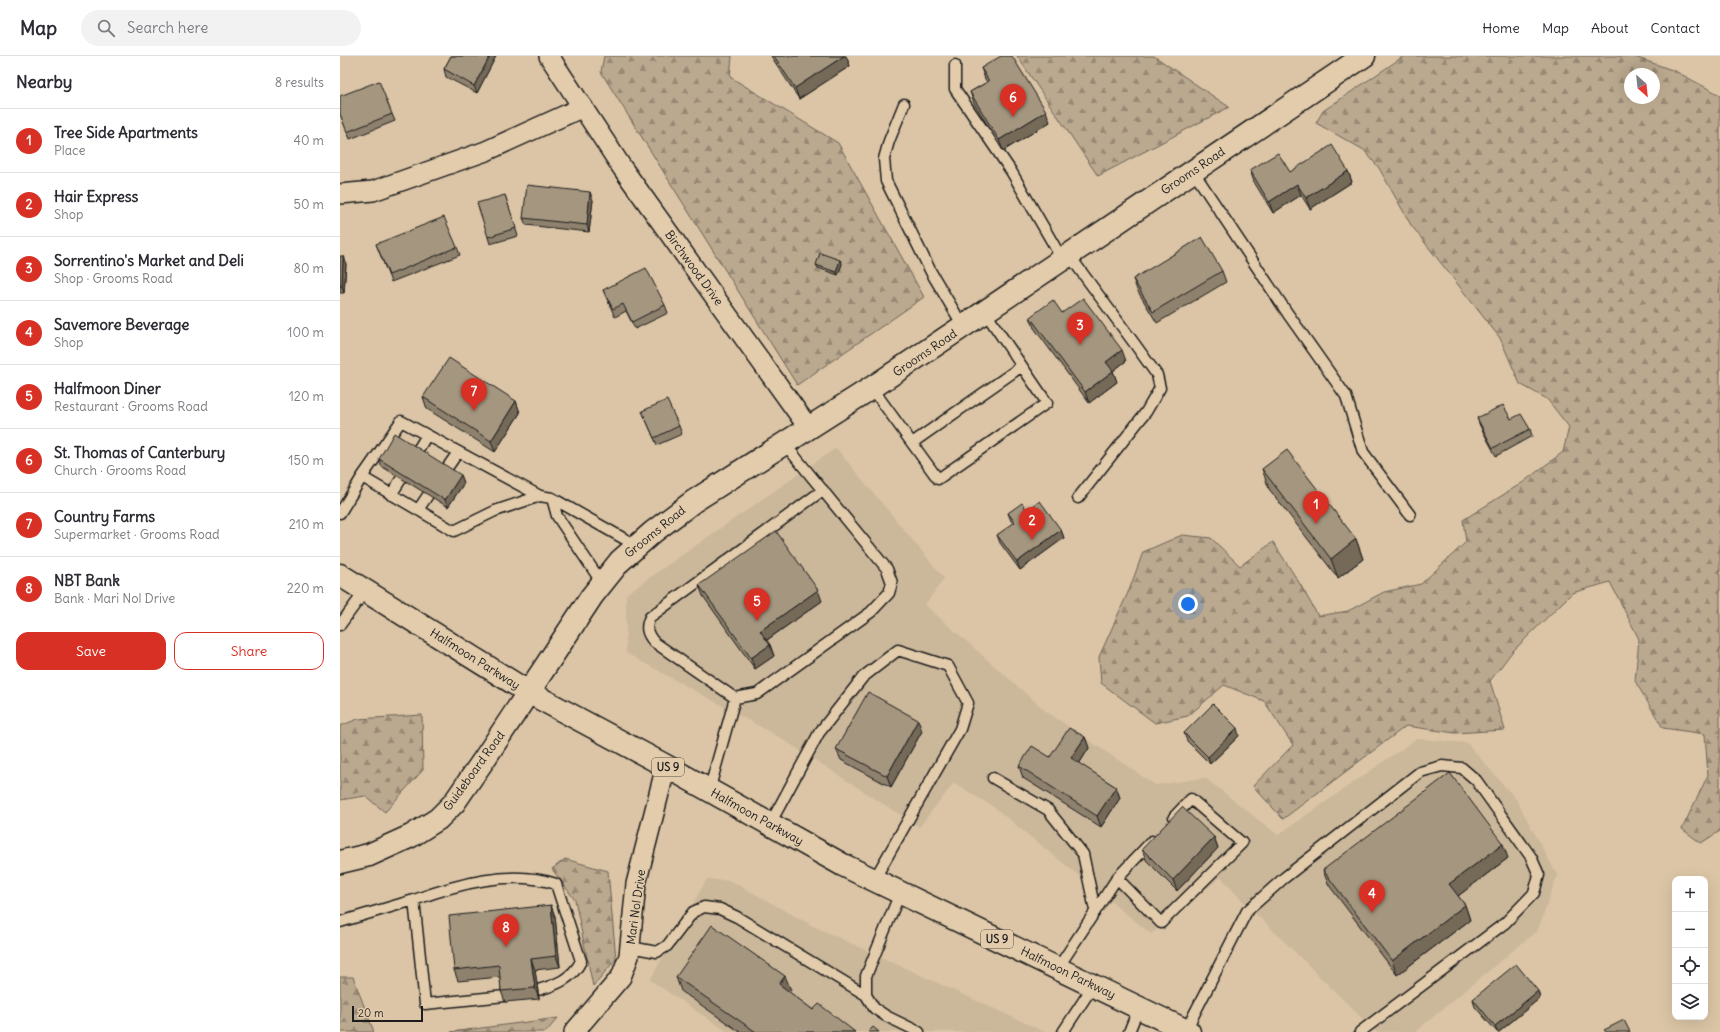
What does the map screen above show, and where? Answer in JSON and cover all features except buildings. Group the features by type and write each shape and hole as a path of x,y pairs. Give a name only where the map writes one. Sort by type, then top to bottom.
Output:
{"street":[{"name":"Birchwood Drive","path":"549,56 584,107 623,169 808,427"},
{"name":"Grooms Road","path":"528,692 592,596 620,562 637,546 694,501 808,427 872,388 1361,57"},
{"path":"340,194 373,191 486,151 584,107"},
{"name":"Halfmoon Parkway","path":"340,575 528,692 710,790 843,865 1188,1031"},
{"name":"Guideboard Road","path":"340,862 369,854 411,836 438,819 454,803 528,692"},
{"name":"Mari Nol Drive","path":"574,1032 621,977 629,956 636,884 666,766"}],"lane":[{"path":"955,65 956,89 1011,171 1065,258 1157,375 1160,388 1146,412 1078,498"},
{"path":"904,104 891,134 884,159 886,181 931,272 964,326"},
{"path":"1193,171 1288,314 1346,396 1362,452 1410,515"},
{"path":"872,388 938,479 1047,403 984,312"},
{"path":"912,443 1022,366"},
{"path":"340,513 362,477 401,422 540,496 552,498 637,546"},
{"path":"416,452 427,435"},
{"path":"784,443 823,490 887,569 892,583 889,593 872,612 757,694 735,698 654,642 648,635 646,624 650,617 823,490"},
{"path":"445,471 458,452"},
{"path":"362,477 454,531 495,511 540,496"},
{"path":"391,495 401,479"},
{"path":"418,510 428,496"},
{"path":"552,498 557,516 602,583"},
{"path":"340,625 365,591"},
{"path":"770,824 819,733 863,677 898,650 948,666 968,703 960,729 874,880"},
{"path":"710,790 735,698"},
{"path":"1188,1031 1247,911 1284,878 1420,772 1442,766 1462,768 1476,780 1531,857 1539,875 1534,893 1505,923 1360,1032"},
{"path":"993,778 1048,810 1083,854 1095,910"},
{"path":"1058,968 1117,878 1191,799 1242,843 1161,923 1117,878"},
{"path":"340,922 414,900 444,889 491,879 541,879 556,884 581,961 577,970 556,985 538,990"},
{"path":"866,995 866,976 900,893"},
{"path":"414,900 425,1004 505,996"},
{"path":"630,947 657,952 667,946 693,912 704,907 720,909 737,917 866,995 874,1008 886,1016 919,1032"},
{"path":"1063,1032 1093,986"},
{"path":"1129,1032 1139,1007"}],"shaded area":[{"path":"836,448 944,578 925,605 1047,712 1155,785 1205,778 1278,835 1416,739 1467,743 1516,799 1557,875 1538,930 1415,1032 1376,1032 1236,894 1221,877 1151,934 995,808 954,783 919,827 779,737 626,653 626,594"},
{"path":"707,879 731,881 813,926 1045,1032 728,1032 650,980"}],"green space":[{"path":"604,56 732,56 730,77 838,143 924,297 797,385 601,72"},
{"path":"1017,56 1154,56 1229,107 1098,176"},
{"path":"1404,56 1632,56 1675,71 1720,95 1720,831 1701,843 1682,829 1708,775 1705,734 1663,728 1635,681 1639,639 1610,582 1572,593 1512,652 1490,681 1505,730 1455,733 1406,726 1283,819 1253,786 1293,745 1264,701 1224,685 1188,716 1155,723 1101,683 1099,657 1130,588 1143,552 1182,535 1211,538 1240,566 1273,542 1300,584 1318,616 1348,611 1384,592 1421,584 1466,542 1463,520 1522,483 1563,452 1569,427 1547,399 1520,384 1500,338 1411,225 1379,168 1364,150 1316,123 1323,111"},
{"path":"422,715 423,770 385,812 365,796 340,800 340,726 358,719"},
{"path":"565,859 608,871 616,959 593,986 575,900 552,869"},
{"path":"340,977 353,977 374,1032 340,1032"},
{"path":"558,1018 546,1032 451,1032"}],"place":[{"name":"St. Thomas of Canterbury","path":"1013,117"},
{"name":"Sorrentino's Market and Deli","path":"1080,345"},
{"name":"Country Farms","path":"474,411"},
{"name":"Tree Side Apartments","path":"1316,524"},
{"name":"Hair Express","path":"1032,540"},
{"name":"Halfmoon Diner","path":"757,621"},
{"name":"Savemore Beverage","path":"1372,913"},
{"name":"NBT Bank","path":"506,947"}]}
